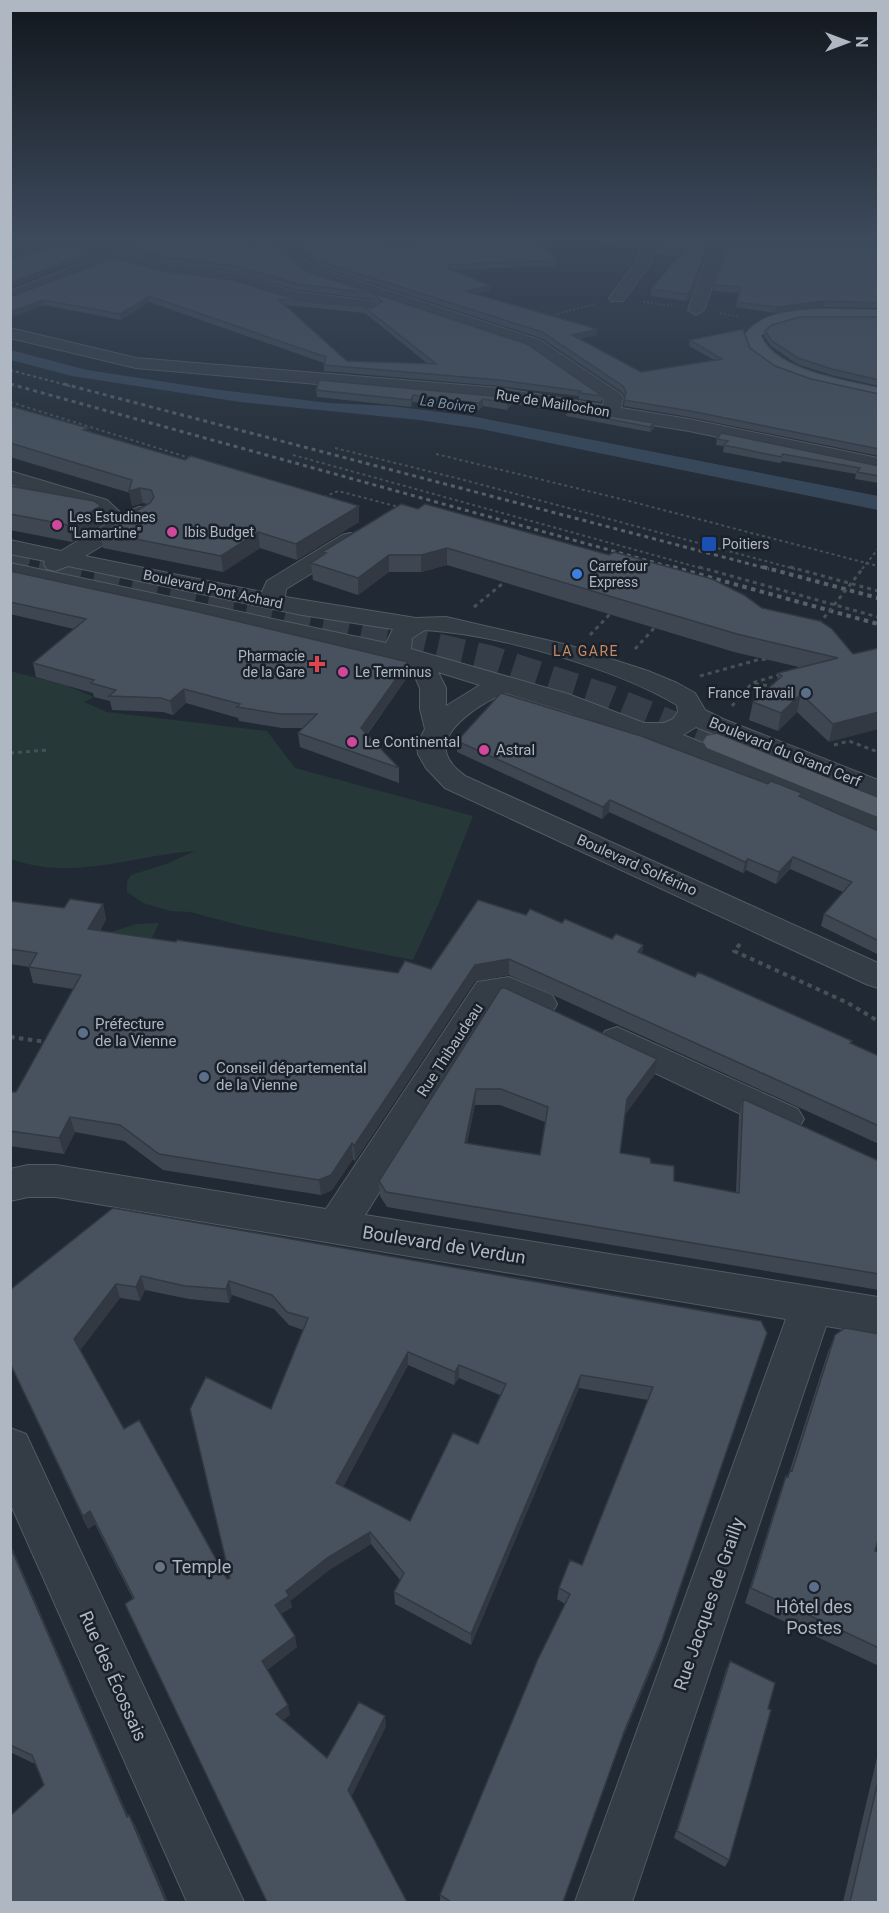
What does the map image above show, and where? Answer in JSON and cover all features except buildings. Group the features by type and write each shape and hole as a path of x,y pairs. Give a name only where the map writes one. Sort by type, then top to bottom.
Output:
{"main road":[{"path":"758,328 754,333 753,341 766,357 829,381 879,393"},
{"name":"Boulevard du Grand Cerf","path":"717,742 879,808"}],"street":[{"path":"490,328 534,344 608,393 614,398 610,412"},
{"name":"Rue de Maillochon","path":"10,333 127,362 499,394 701,427 879,464"},
{"path":"10,477 99,505 122,523"},
{"path":"39,576 62,558 143,511"},
{"path":"272,602 275,586 371,527"},
{"name":"Boulevard Pont Achard","path":"10,547 272,602 375,620 416,625 444,624 487,632 611,668 673,690 687,700 692,713"},
{"name":"Boulevard Pont Achard","path":"10,570 410,657 565,702 632,727 655,733"},
{"path":"410,657 397,644 403,632 416,625"},
{"name":"Boulevard Solférino","path":"410,657 433,688 433,709 437,727 432,739 431,751 434,760 441,770 455,782 879,976"},
{"path":"437,727 478,694 506,684"},
{"path":"655,733 676,728 692,713"},
{"name":"Boulevard du Grand Cerf","path":"692,713 714,724 820,757 879,790"},
{"path":"655,733 879,826"},
{"name":"Rue Thibaudeau","path":"335,1228 449,1032 489,991 508,989 815,1134"},
{"name":"Boulevard de Verdun","path":"10,1185 28,1180 56,1180 335,1228 879,1316"},
{"name":"Rue Jacques de Grailly","path":"604,1902 812,1305"},
{"name":"Rue des Écossais","path":"10,1450 216,1902"}],"path":[{"path":"496,330 503,328"},
{"path":"10,402 195,459"},
{"path":"335,448 464,480 879,591"},
{"path":"436,454 629,501 879,567"},
{"path":"293,455 870,614"},
{"path":"318,496 327,498 339,490 408,510"},
{"path":"816,628 879,549"},
{"path":"849,560 879,567"},
{"path":"471,609 511,577"},
{"path":"831,579 879,591"},
{"path":"814,599 879,617"},
{"path":"587,638 614,608"},
{"path":"632,652 659,621"},
{"path":"693,678 757,660 773,659"},
{"path":"730,708 752,683 783,674"},
{"path":"752,683 772,686"},
{"path":"820,757 849,741 879,752"},
{"path":"10,753 48,750"},
{"path":"740,944 734,951 879,1021"},
{"path":"866,1013 872,1005"},
{"path":"10,1036 56,1043"}],"shaded area":[{"path":"10,671 65,685 94,697 84,702 107,712 267,731 295,768 473,816 438,905 413,960 243,926 190,912 171,911 143,903 127,892 127,882 131,875 166,864 195,851 80,868 34,865 11,859"},
{"path":"159,923 145,953 108,933 136,924"}],"water":[{"name":"La Boivre","path":"11,350 87,370 212,389 471,416 878,496 878,510 481,429 419,420 240,402 72,376 11,360"}],"tunnel":[{"path":"10,558 63,569"},
{"path":"56,567 375,632 492,659 607,697 717,742"}],"railway":[{"path":"10,370 70,386"},
{"path":"16,386 10,384 678,569"},
{"path":"64,384 769,569"},
{"path":"673,567 878,624"},
{"path":"763,567 878,598"}],"place":[{"name":"Les Estudines \"Lamartine\"","path":"57,525"},
{"name":"Ibis Budget","path":"172,532"},
{"name":"Poitiers","path":"709,544"},
{"name":"Carrefour Express","path":"577,574"},
{"name":"Pharmacie de la Gare","path":"317,664"},
{"name":"Le Terminus","path":"343,672"},
{"name":"France Travail","path":"806,693"},
{"name":"Le Continental","path":"352,742"},
{"name":"Astral","path":"484,750"},
{"name":"Préfecture de la Vienne","path":"83,1033"},
{"name":"Conseil départemental de la Vienne","path":"204,1077"},
{"name":"Temple","path":"160,1567"},
{"name":"Hôtel des Postes","path":"814,1587"}],"district":[{"name":"LA GARE","path":"586,651"}]}
